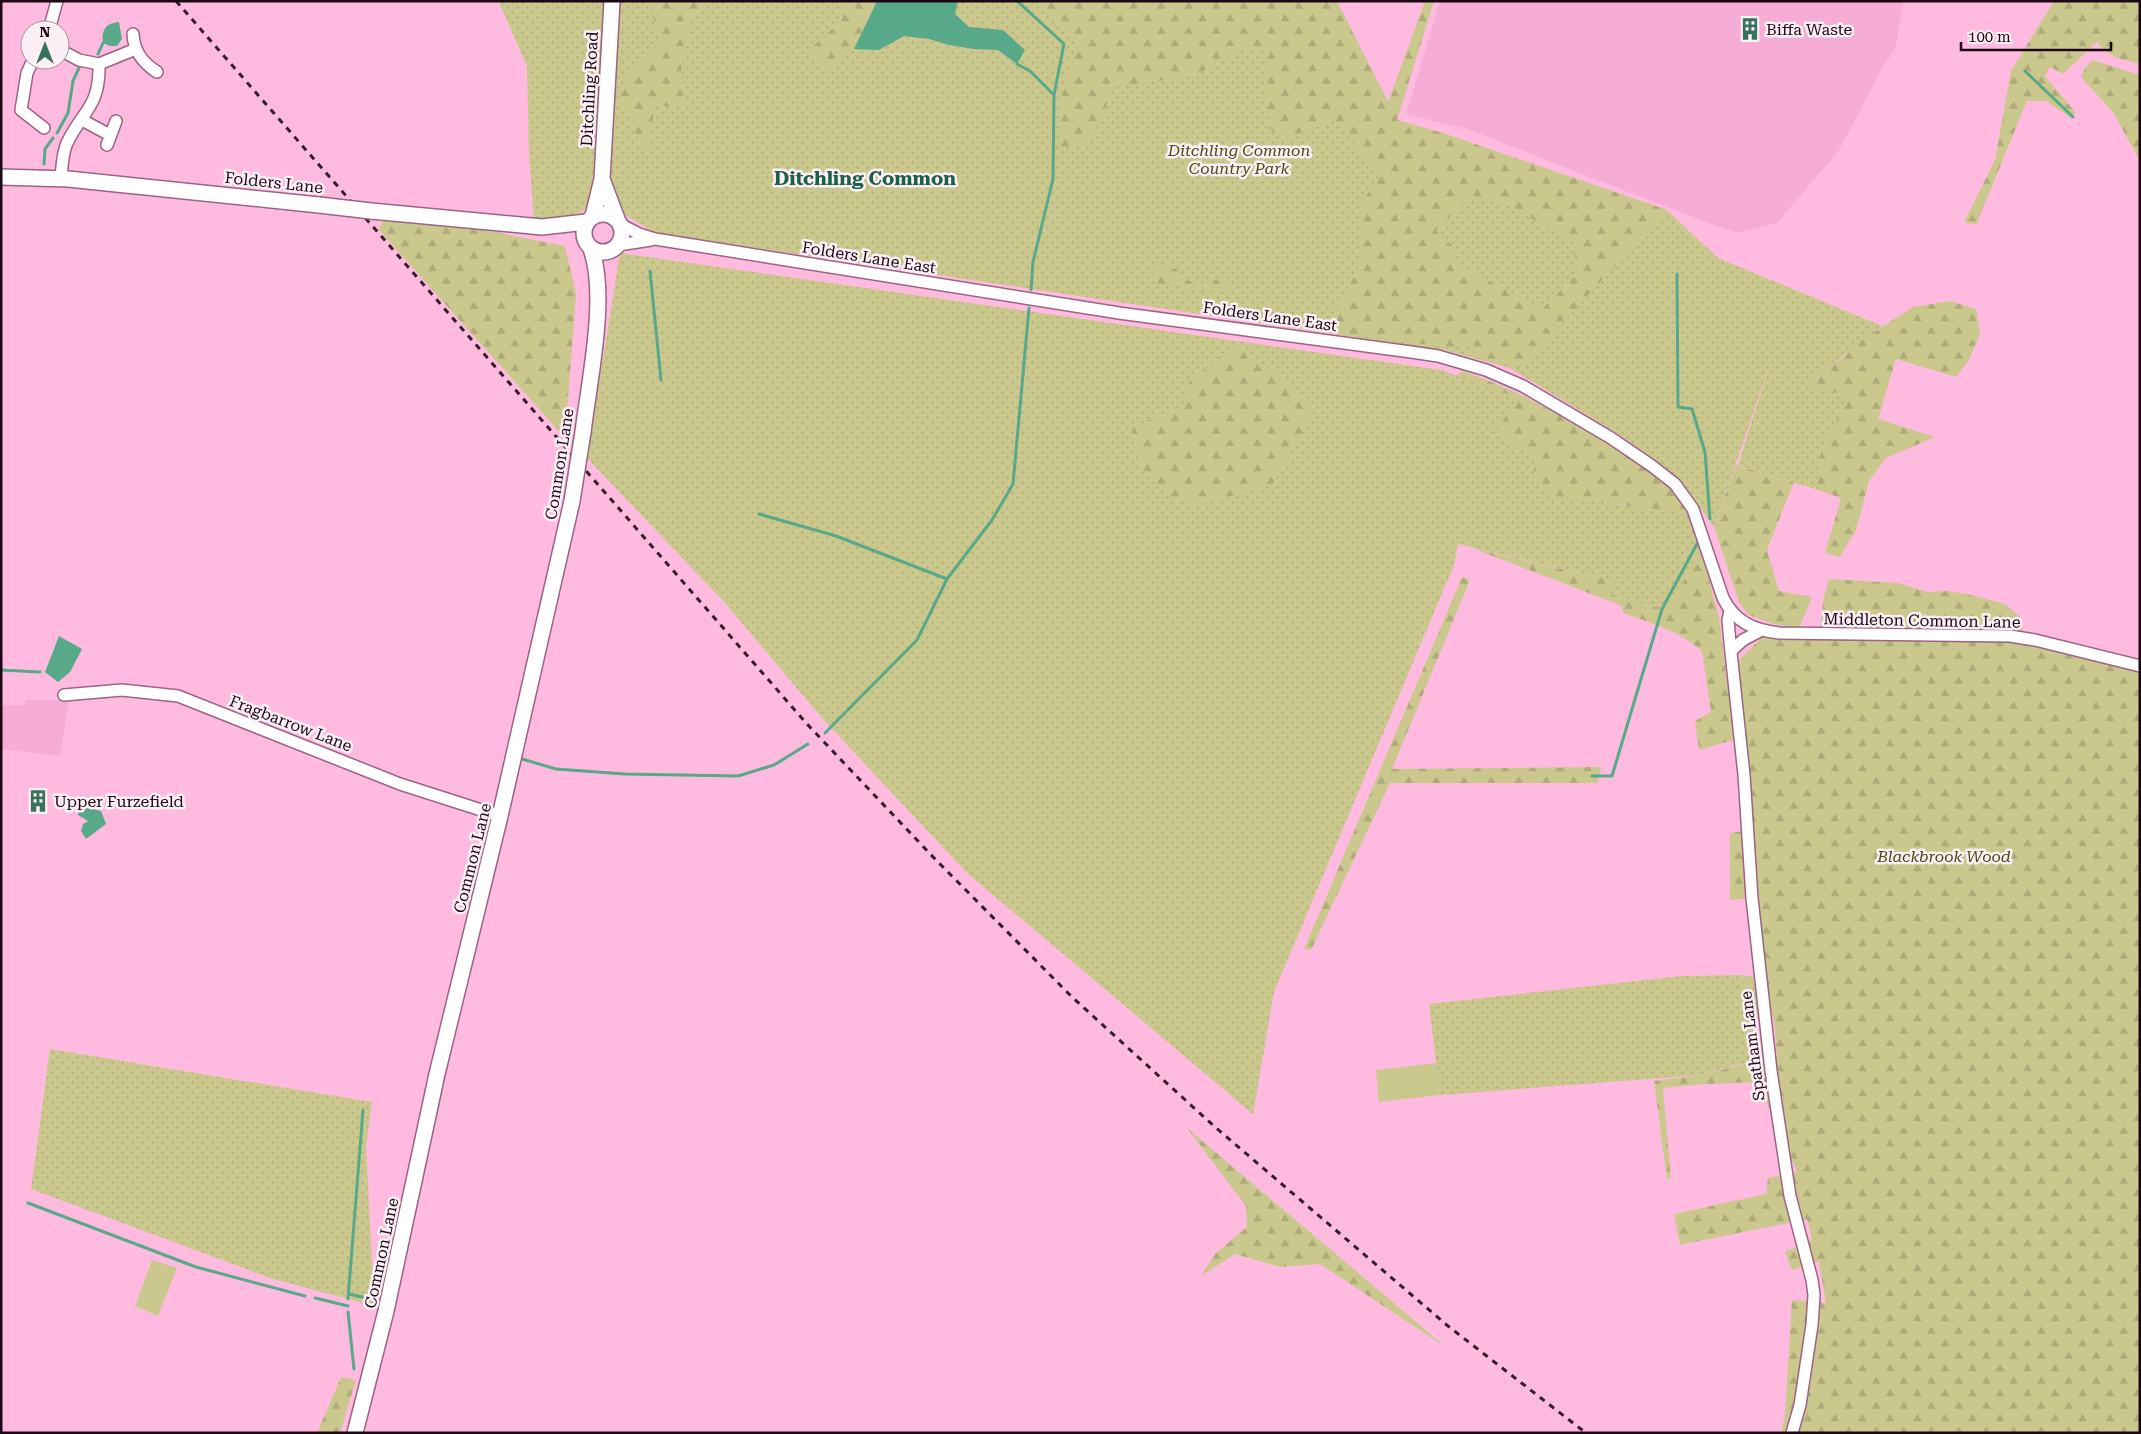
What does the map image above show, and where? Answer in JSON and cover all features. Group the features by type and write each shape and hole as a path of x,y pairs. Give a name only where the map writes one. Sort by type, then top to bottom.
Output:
{"main road":[{"name":"Ditchling Road","path":"590,219 602,179 612,1"},
{"name":"Folders Lane","path":"1,176 61,178 542,227 572,236 589,246"},
{"name":"Ditchling Road","path":"602,179 618,221"},
{"path":"604,213 618,221 622,234 616,247 602,252 589,246 583,234 590,219 604,213"},
{"name":"Folders Lane","path":"542,227 590,219"},
{"name":"Common Lane","path":"355,1433 386,1311 436,1074 500,816 572,501 583,432 596,324 598,286 596,262 589,246"},
{"name":"Common Lane","path":"598,286 605,263 616,247"}],"street":[{"path":"51,20 56,1"},
{"path":"133,34 136,49 147,65 157,72"},
{"path":"70,55 79,60 99,64 136,49"},
{"path":"61,178 66,146 96,94 100,81 99,64"},
{"path":"28,70 20,110 44,128"},
{"path":"82,120 109,140 116,121"},
{"name":"Folders Lane East","path":"618,221 655,239 1119,312 1411,352 1445,358 1486,370 1523,386 1611,438 1675,484 1693,508 1730,611 1744,624 1760,631"},
{"name":"Folders Lane East","path":"616,247 655,239"},
{"name":"Spatham Lane","path":"1730,611 1728,620 1744,775 1755,922 1771,1071 1790,1196 1814,1295 1812,1325 1800,1405 1792,1433"},
{"path":"1731,651 1742,640 1760,631"},
{"name":"Middleton Common Lane","path":"1760,631 1779,634 2010,636 2035,640 2140,666"},
{"name":"Fragbarrow Lane","path":"64,696 122,690 178,696 400,784 500,816"}],"shaded area":[{"path":"877,1 958,1 955,14 969,27 1003,30 1025,50 1017,64 998,50 974,49 949,45 929,39 904,36 879,50 854,49"},
{"path":"1440,1 1904,1 1895,49 1883,67 1838,152 1777,223 1738,233 1467,129 1406,114"},
{"path":"119,22 122,39 117,46 103,43 105,28"},
{"path":"59,636 82,649 70,672 58,682 45,672"},
{"path":"25,700 69,700 60,756 1,749 1,705 25,705"},
{"path":"86,807 101,811 106,824 86,839 81,831 83,824 88,821 78,815 78,809"}],"green space":[{"name":"Ditchling Common Country Park","path":"500,1 1337,1 1397,120 1443,133 1667,210 1718,258 1882,326 1841,358 1826,367 1831,391 1845,394 1847,400 1840,417 1825,442 1819,464 1818,490 1738,465 1771,361 1714,527 1686,488 1659,463 1623,437 1510,368 1448,351 656,233 613,208 588,205 577,215 564,219 534,222 529,154 527,66 500,5"},
{"path":"650,1 713,1 692,21 681,70 686,106 655,106 646,156 620,99 627,73 659,42"},
{"path":"841,1 877,1 854,49 830,70 807,52 840,22"},
{"path":"1032,1 1337,1 1388,102 1425,1 1434,1 1397,120 1443,133 1667,210 1524,364 1504,366 1490,362 1470,355 1468,346 1462,343 1452,348 1325,331 1358,269 1361,203 1380,177 1335,120 1282,140 1269,127 1263,49 1243,49 1194,76 1114,87 1091,142 1061,147 1060,100 1079,42","holes":["1467,199 1506,204 1573,242 1578,273 1542,309 1458,265 1456,249 1436,231"]},
{"path":"2054,1 2140,1 2140,64 2111,55 2097,42 2063,74 2050,67 2045,76 2076,113 2071,118 2046,101 2027,101 1976,225 1964,222 1995,160 2011,71"},
{"path":"2093,60 2140,75 2140,161 2113,112 2081,77 2085,68"},
{"path":"385,218 464,226 565,246 576,294 565,438 378,229"},
{"path":"620,253 1441,370 1518,398 1493,435 1507,438 1534,460 1534,471 1542,489 1554,498 1586,498 1656,511 1689,513 1701,547 1672,604 1656,607 1609,594 1613,581 1458,544 1454,565 1274,992 1253,1114 967,873 822,718 726,604 587,458"},
{"path":"1157,266 1176,269 1189,281 1210,285 1212,279 1224,282 1234,289 1218,293 1155,283 1152,274"},
{"path":"1950,301 1976,309 1980,334 1969,360 1956,377 1896,359 1878,419 1935,437 1886,458 1869,481 1856,530 1840,557 1825,553 1841,498 1818,490 1819,460 1826,438 1847,400 1845,394 1813,389 1811,378 1816,372 1842,359 1863,339 1913,307"},
{"path":"1236,343 1316,406 1272,485 1200,504 1171,500 1137,465 1132,427 1183,407 1186,385"},
{"path":"1462,371 1501,386 1539,404 1641,465 1672,488 1689,513 1656,511 1586,498 1554,498 1542,489 1534,471 1534,460 1507,439 1493,435 1518,398 1456,376"},
{"path":"1736,465 1794,482 1767,550 1779,591 1812,597 1800,626 1793,627 1773,624 1749,615 1739,602 1714,527"},
{"name":"Blackbrook Wood","path":"1701,547 1719,618 1726,674 1764,635 1820,635 1823,601 1829,579 1898,583 1927,592 1947,591 1967,594 2005,604 2019,616 2026,639 2140,664 2140,1433 1781,1433 1785,1415 1792,1300 1826,1303 1819,1261 1792,1270 1785,1252 1812,1239 1807,1219 1680,1245 1674,1214 1766,1194 1768,1178 1797,1172 1758,1082 1705,1084 1663,1088 1671,1179 1667,1179 1654,1081 1701,1075 1777,1056 1774,1018 1754,1020 1740,975 1767,978 1753,898 1730,900 1730,833 1750,830 1747,736 1699,750 1695,721 1711,712 1702,651 1693,644 1664,628 1623,613 1622,606 1472,548 1613,581 1610,594 1656,607 1672,604"},
{"path":"1462,577 1470,580 1392,769 1602,767 1597,783 1390,783 1311,950 1304,949"},
{"path":"1740,975 1763,1058 1701,1075 1440,1095 1429,1004 1681,976"},
{"path":"50,1049 372,1102 366,1146 374,1306 273,1279 31,1189"},
{"path":"1436,1063 1440,1095 1379,1102 1376,1070"},
{"path":"1187,1128 1447,1348 1320,1264 1280,1267 1235,1254 1201,1276 1216,1253 1247,1227 1246,1206"},
{"path":"152,1260 177,1268 158,1316 135,1306"},
{"path":"341,1377 356,1380 340,1433 317,1433"}],"waterway":[{"path":"1017,1 1064,44 1054,95 1053,179 1033,262 1031,290"},
{"path":"98,54 103,43"},
{"path":"1017,64 1030,71 1054,95"},
{"path":"57,133 68,113 73,81 79,68"},
{"path":"2025,71 2073,117"},
{"path":"44,164 45,149 53,138"},
{"path":"650,271 661,380"},
{"path":"1677,274 1678,407 1692,409 1705,452 1710,519"},
{"path":"825,733 917,640 947,579 992,520 1013,484 1029,308"},
{"path":"759,514 836,536 947,579"},
{"path":"1592,776 1612,776 1662,609 1698,542"},
{"path":"1,670 40,672"},
{"path":"519,758 556,769 625,774 738,776 774,765 808,744"},
{"path":"348,1299 363,1110"},
{"path":"28,1203 196,1267 305,1296"},
{"path":"349,1294 371,1299"},
{"path":"315,1298 348,1306"},
{"path":"348,1312 354,1369"}],"railway":[{"path":"176,1 807,724 935,859 1072,997 1215,1127 1448,1326 1586,1433"}],"place":[{"name":"Biffa Waste","path":"1750,29"},
{"name":"Upper Furzefield","path":"38,801"}],"district":[{"name":"Ditchling Common","path":"865,178"}]}
